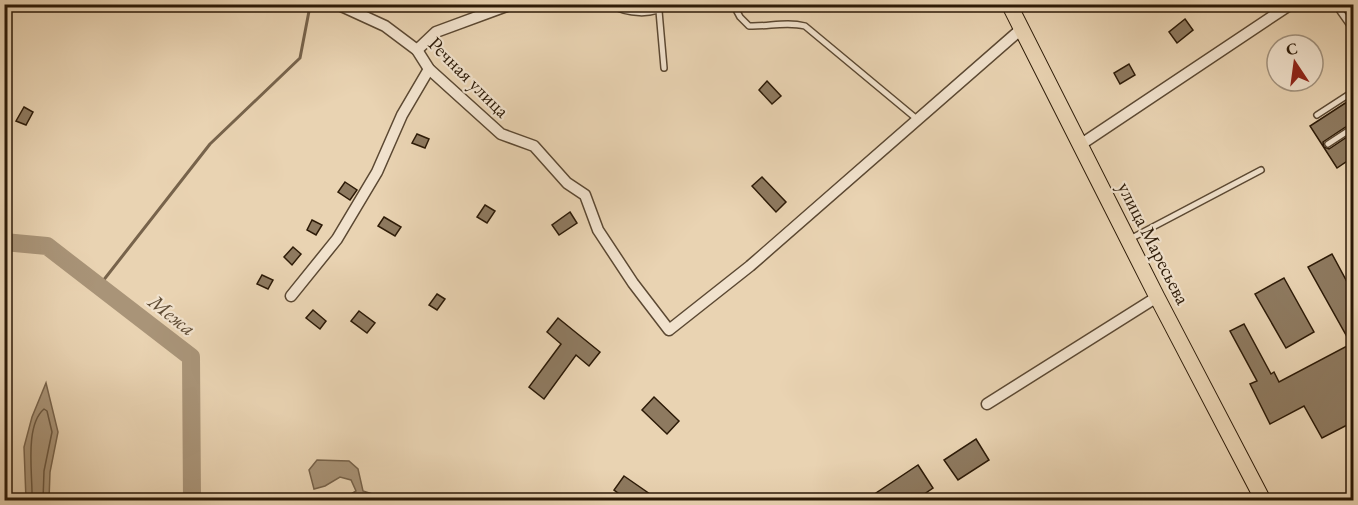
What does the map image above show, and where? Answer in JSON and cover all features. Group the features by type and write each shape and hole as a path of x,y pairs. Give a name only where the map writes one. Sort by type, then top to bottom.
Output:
{"main road":[{"name":"улица Маресьева","path":"1009,4 1020,30 1263,501"}],"street":[{"name":"Речная улица","path":"337,4 385,26 417,50 429,69 501,134 534,146 567,183 585,195 598,230 633,283 669,330 750,266 918,120"},
{"path":"417,50 436,32 512,4"},
{"path":"1080,145 1291,4"},
{"path":"918,120 1020,30"},
{"path":"291,297 337,239 377,172 402,116 429,69"},
{"path":"987,404 1157,297"}],"lane":[{"path":"608,4 621,10 640,13 659,11 670,4"},
{"path":"733,4 740,17 749,26 763,28 782,24 798,24 813,31 918,120"},
{"path":"1335,4 1353,31"},
{"path":"659,11 664,69"},
{"path":"1317,115 1353,90"},
{"path":"1328,144 1353,127"},
{"path":"1128,240 1261,170"}],"water":[{"path":"46,383 58,432 50,472 49,500 26,500 24,447 32,417"},
{"path":"317,460 349,461 358,469 363,491 391,500 341,500 356,491 351,480 340,477 325,486 314,489 309,470"}],"building":[{"path":"1185,19 1193,30 1177,43 1169,32"},
{"path":"1129,64 1135,75 1120,84 1114,73"},
{"path":"767,81 781,96 772,104 759,90"},
{"path":"1353,98 1353,122 1323,142 1324,147 1329,149 1353,133 1353,157 1337,168 1310,126"},
{"path":"24,107 33,112 26,125 16,121"},
{"path":"417,134 429,139 425,148 412,143"},
{"path":"762,177 786,202 776,212 752,186"},
{"path":"345,182 357,190 350,200 338,192"},
{"path":"485,205 495,211 487,223 477,217"},
{"path":"570,212 577,223 559,235 552,225"},
{"path":"384,217 401,227 395,236 378,226"},
{"path":"312,220 322,225 316,235 307,230"},
{"path":"293,247 301,254 292,265 284,257"},
{"path":"1332,254 1353,293 1353,422 1322,438 1304,406 1270,424 1250,384 1257,381 1230,331 1244,324 1271,374 1274,372 1279,382 1351,344 1308,267"},
{"path":"262,275 273,280 268,289 257,284"},
{"path":"1284,278 1314,332 1286,348 1255,294"},
{"path":"437,294 445,299 437,310 429,305"},
{"path":"313,310 326,321 320,329 306,318"},
{"path":"359,311 375,323 367,333 351,321"},
{"path":"558,318 600,352 589,366 576,355 544,399 529,387 561,344 547,332"},
{"path":"654,397 679,421 667,434 642,410"},
{"path":"976,439 989,460 958,480 944,460"},
{"path":"918,465 933,488 914,501 864,501"},
{"path":"624,476 660,501 629,501 614,490"}],"waterway":[{"path":"99,286 210,144 300,58 310,6"},
{"name":"Межа","path":"4,242 47,246 191,357 192,500"}]}
